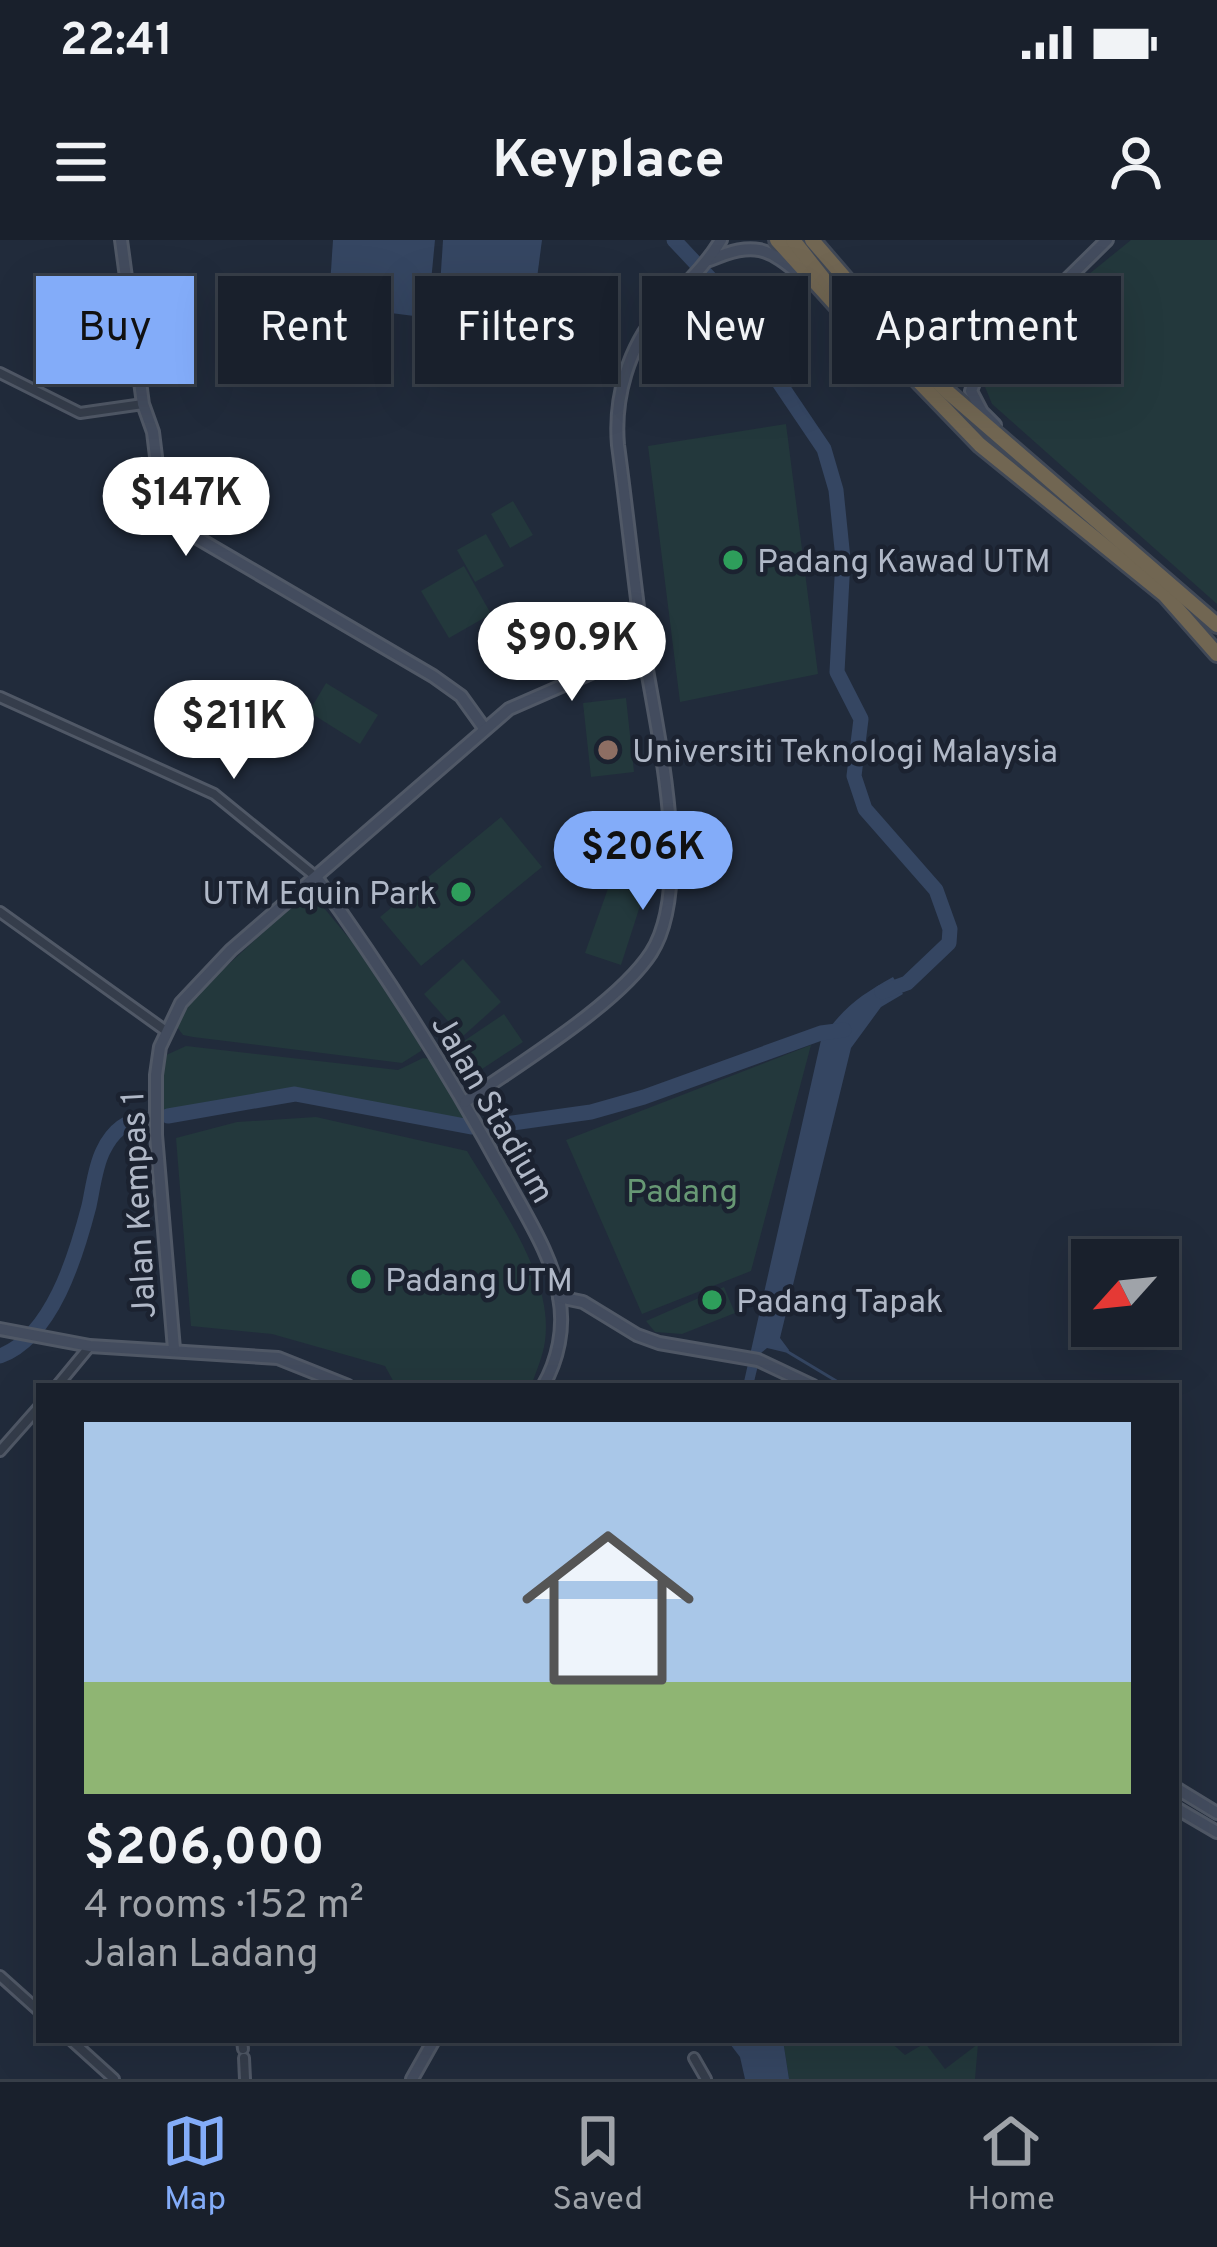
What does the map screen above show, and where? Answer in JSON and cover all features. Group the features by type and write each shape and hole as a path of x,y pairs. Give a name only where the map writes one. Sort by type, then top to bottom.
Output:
{"highway":[{"path":"777,240 929,404 1165,595 1217,653"},
{"path":"793,240 842,302 980,445"},
{"path":"812,240 842,276"},
{"path":"941,384 1217,625"}],"street":[{"path":"121,240 143,404 162,488 182,525 213,548 433,676 461,696 484,728"},
{"path":"465,1102 625,985 653,951 668,913 670,859 664,784 617,412 628,365 653,320 721,240"},
{"path":"1070,276 1107,240"},
{"path":"707,262 738,249 760,248 820,290"},
{"path":"0,373 80,413 143,404"},
{"path":"972,384 974,401 1063,490"},
{"name":"Jalan Kempas 1","path":"174,1349 155,1127 156,1075 166,1031 181,1003 231,950 484,728 529,697 644,650"},
{"path":"0,697 214,794 316,877"},
{"name":"Jalan Stadium","path":"316,877 377,962 465,1102 530,1225 560,1297 559,1347 544,1383"},
{"path":"0,911 166,1031"},
{"path":"554,1283 637,1335 772,1364 807,1383"},
{"path":"560,1297 583,1303"},
{"path":"0,1329 90,1346 278,1358 340,1383"},
{"path":"59,1383 90,1346"},
{"path":"0,1451 36,1410"},
{"path":"1179,1790 1214,1812 1202,1823"},
{"path":"1179,1810 1217,1832"},
{"path":"0,1976 36,2008"},
{"path":"74,2043 114,2079"},
{"path":"412,2079 432,2043"},
{"path":"243,2049 245,2079"},
{"path":"691,2079 704,2076 694,2058"}],"green space":[{"path":"1131,240 1217,240 1217,604 992,404 984,384 1121,384 1121,276 1087,276"},
{"name":"Padang Kawad UTM","path":"786,424 818,674 680,702 648,446"},
{"path":"513,501 533,535 510,548 491,514"},
{"path":"486,534 504,566 475,582 457,550"},
{"path":"464,566 491,614 449,638 421,591"},
{"path":"326,683 378,715 360,744 309,712"},
{"path":"626,698 634,772 591,777 583,703"},
{"name":"UTM Equin Park","path":"501,817 542,867 421,966 380,917"},
{"path":"616,866 650,875 621,965 585,953"},
{"path":"309,890 378,973 423,1043 421,1051 402,1063 193,1037 183,1035 177,1027 189,1001"},
{"path":"463,959 501,1002 462,1037 424,994"},
{"path":"504,1014 523,1042 476,1073 458,1045"},
{"name":"Padang","path":"811,1045 751,1271 642,1314 566,1140"},
{"path":"186,1046 398,1070 430,1059 473,1124 293,1090 169,1113 162,1109 164,1056"},
{"name":"Padang UTM","path":"316,1117 467,1151 508,1217 541,1292 545,1341 532,1383 394,1383 385,1366 272,1334 191,1326 176,1138 237,1122"},
{"name":"Padang Tapak","path":"724,1287 735,1313 682,1334 655,1332 646,1321"},
{"path":"783,2043 891,2043 905,2055 925,2043 945,2069 978,2044 975,2079 789,2079"}],"water":[{"path":"333,240 435,240 432,276 415,276 415,316 391,313 391,276 331,276"},
{"path":"443,240 542,240 537,276 441,276"},
{"path":"893,977 903,994 881,1007 851,1048 780,1338 789,1350 767,1348 761,1353 754,1383 744,1383 821,1040 871,990"},
{"path":"729,2043 783,2043 789,2079 745,2079 740,2057"}],"waterway":[{"path":"674,240 734,304 824,449 836,490 843,559 837,672 861,719 854,776 865,809 936,890 950,929 949,943 907,983 882,992"},
{"path":"491,1126 591,1112 821,1033 844,1030"},
{"path":"168,1116 295,1094 471,1127"},
{"path":"0,1356 34,1332 59,1293 107,1144 125,1125 145,1119"},
{"path":"788,1352 840,1383"}],"place":[{"name":"Padang Kawad UTM","path":"733,560"},
{"name":"Universiti Teknologi Malaysia","path":"608,750"},
{"name":"UTM Equin Park","path":"461,892"},
{"name":"Padang UTM","path":"361,1279"},
{"name":"Padang Tapak","path":"712,1300"}]}
